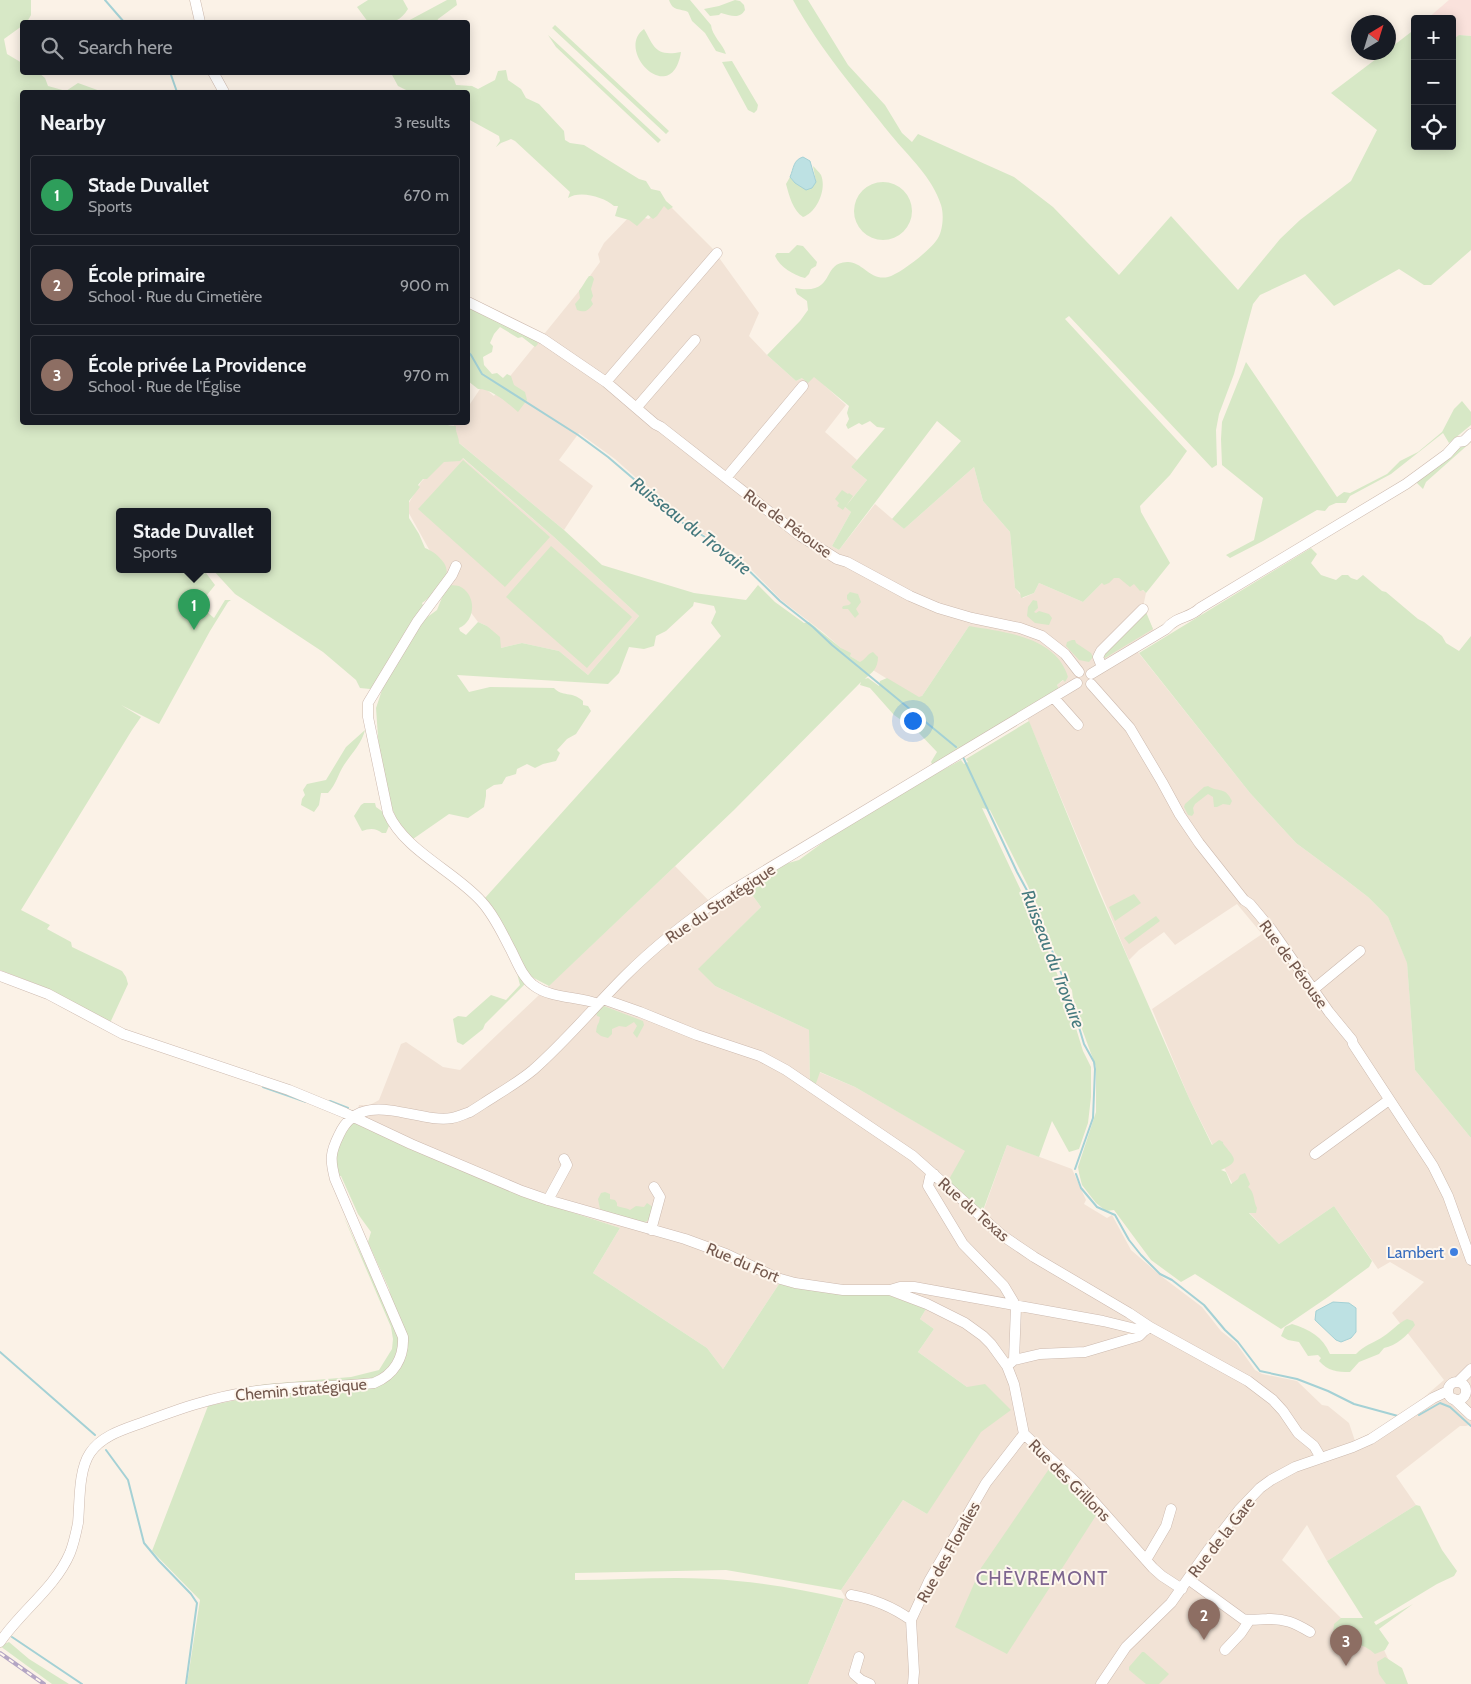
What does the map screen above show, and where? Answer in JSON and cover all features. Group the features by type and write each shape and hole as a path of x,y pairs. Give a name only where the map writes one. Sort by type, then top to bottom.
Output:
{"street":[{"path":"196,0 200,20"},
{"path":"216,75 223,90"},
{"path":"606,382 717,252"},
{"name":"Rue de Pérouse","path":"470,303 545,340 606,382 655,424 662,427 799,535 837,559 938,608 972,618 1020,628 1042,636 1065,654 1079,672"},
{"path":"637,407 694,340"},
{"path":"726,478 802,386"},
{"path":"1091,679 1087,671 1079,672 1076,678 1077,683 1084,687 1102,667 1166,629 1172,622 1182,616 1189,616 1196,612 1215,598 1406,484 1447,454 1458,442 1464,441 1471,434"},
{"name":"Rue du Texas","path":"456,566 452,575 417,622 368,703 368,717 388,813 392,821 405,837 483,902 524,975 530,982 542,990 554,994 600,1001 640,1012 770,1061 914,1156 1003,1236 1034,1257 1129,1313 1147,1329 1248,1381 1267,1395 1283,1411 1298,1433 1314,1446 1321,1458"},
{"path":"1102,667 1098,658 1101,651 1143,610"},
{"name":"Rue de Pérouse","path":"1091,679 1130,728 1180,815 1199,842 1244,900 1250,904 1270,929 1352,1040 1433,1166 1448,1196 1471,1260"},
{"name":"Rue du Stratégique","path":"353,1117 368,1110 399,1111 437,1118 451,1118 471,1111 531,1072 572,1033 600,1001 654,948 683,924 715,902 1077,683"},
{"path":"1054,698 1078,725"},
{"path":"1314,989 1360,951"},
{"name":"Rue du Fort","path":"0,976 48,994 123,1034 289,1090 513,1187 548,1200 703,1245 777,1278 795,1283 842,1290 890,1290 900,1287 914,1287 1016,1307 1147,1329"},
{"path":"1315,1154 1389,1100"},
{"path":"376,1127 380,1111"},
{"name":"Chemin stratégique","path":"2,1639 48,1586 65,1562 76,1532 85,1461 101,1441 115,1433 150,1420 229,1395 284,1388 374,1383 387,1376 398,1363 402,1351 403,1338 335,1179 331,1161 334,1145 341,1131 353,1117"},
{"path":"548,1200 566,1165 564,1159"},
{"path":"934,1174 930,1178 928,1186 963,1244 1004,1286 1016,1307 1010,1363 1040,1354 1085,1352 1139,1336 1147,1329"},
{"path":"651,1230 660,1197 654,1187"},
{"name":"Rue des Grillons","path":"890,1290 927,1304 965,1322 983,1336 1010,1363 1024,1434 1081,1487 1162,1576 1182,1589"},
{"path":"1451,1395 1462,1398 1463,1388 1471,1369"},
{"path":"1463,1388 1471,1379"},
{"path":"1471,1408 1463,1388 1451,1384 1451,1395 1471,1415"},
{"name":"Rue de la Gare","path":"1100,1684 1126,1647 1171,1603 1208,1549 1239,1510 1260,1488 1288,1470 1353,1447 1433,1398 1451,1395"},
{"name":"Rue des Floralies","path":"913,1684 911,1620 929,1580 986,1483 1024,1434"},
{"path":"1146,1560 1166,1526 1171,1509"},
{"path":"1188,1579 1214,1596 1236,1614 1249,1620 1288,1620 1310,1632"},
{"path":"851,1595 883,1604 911,1620"},
{"path":"1225,1650 1241,1633 1249,1620"},
{"path":"859,1657 854,1674 870,1684"}],"shaded area":[{"path":"1449,0 1471,0 1471,36 1459,35 1456,37 1456,15 1432,15"},
{"path":"664,200 712,248 759,313 749,336 796,381 814,376 846,405 825,432 857,460 851,467 867,480 845,507 851,512 832,546 839,550 875,504 904,529 974,467 983,501 1010,532 1015,588 1023,598 1034,593 1039,583 1083,602 1102,583 1111,565 1146,593 1143,607 1153,629 1160,638 1137,651 1250,793 1296,843 1368,897 1388,917 1407,962 1415,1070 1471,1138 1471,1424 1460,1426 1396,1476 1416,1505 1327,1561 1307,1525 1282,1560 1341,1618 1375,1631 1400,1684 808,1684 845,1597 841,1590 903,1500 927,1514 967,1387 918,1352 934,1329 920,1319 926,1309 883,1293 822,1292 779,1284 723,1369 707,1348 593,1273 620,1228 519,1195 355,1123 359,1105 370,1105 379,1100 401,1044 406,1042 443,1067 460,1070 675,866 714,906 747,888 761,907 699,969 715,986 809,1030 810,1086 814,1088 819,1072 855,1087 966,1151 983,1212 1007,1145 1072,1169 1086,1200 1084,1204 1107,1218 1112,1215 1131,1250 1202,1307 1221,1331 1236,1343 1255,1370 1262,1374 1297,1381 1322,1405 1328,1406 1349,1423 1355,1441 1388,1424 1444,1380 1392,1313 1424,1282 1390,1262 1378,1269 1334,1206 1279,1244 1244,1207 1189,1098 1152,1009 1262,934 1237,904 1175,945 1164,932 1139,950 1129,960 1024,710 1059,689 1057,685 1068,677 969,626 920,699 850,656 781,600 735,553 690,526 615,459 579,433 559,460 593,486 564,530 458,442 451,429 454,425 470,425 470,404 482,386 494,396 579,291 600,262 598,254 604,243 631,215 649,219"},
{"path":"452,449 554,537 639,616 588,675 559,651 522,643 501,648 487,626 478,622 445,578 406,508 421,482"}],"green space":[{"path":"0,0 31,0 31,15 28,20 20,20 20,27 4,39 7,54 20,62 20,75 41,75 45,78 48,86 62,90 20,90 20,425 456,426 459,443 564,530 602,565 694,593 746,600 758,585 775,602 804,623 809,622 841,648 851,653 850,656 860,662 873,652 878,657 877,665 865,679 868,678 879,686 880,681 887,678 919,697 922,696 969,626 1012,634 1040,644 1062,663 1068,677 1065,682 1063,680 1057,685 1059,689 933,766 931,762 937,752 918,732 894,715 870,688 860,685 861,682 734,810 549,986 530,976 485,898 721,636 711,623 716,612 714,606 694,602 693,606 666,631 656,636 654,646 644,649 629,647 619,673 608,684 457,675 469,692 490,687 554,688 557,691 579,698 583,701 583,705 588,706 591,711 576,734 567,739 557,750 560,753 556,761 535,768 527,764 517,769 516,774 506,777 502,784 494,785 486,790 484,807 468,818 449,814 413,839 398,822 389,801 379,751 376,708 383,687 422,621 437,610 447,585 459,586 469,595 472,607 471,614 465,625 459,628 466,635 478,622 487,626 500,637 501,648 522,643 559,651 588,675 639,616 554,537 463,458 460,461 444,462 418,485 420,487 409,501 409,518 425,548 436,554 444,563 446,569 445,580 437,591 422,603 424,608 377,683 370,689 360,688 356,680 323,652 235,594 216,573 271,573 271,508 116,508 116,573 206,573 215,585 199,605 214,618 225,600 231,600 210,631 159,724 121,705 141,717 21,910 50,925 47,929 71,942 72,947 122,971 128,984 110,1023 44,987 0,970"},
{"path":"368,0 403,0 408,9 397,20 367,20 357,7"},
{"path":"447,0 456,0 457,5 438,20 410,20"},
{"path":"669,0 690,0 711,25 713,33 726,54 716,51 705,33 692,21 688,12 675,8"},
{"path":"735,0 740,1 744,5 745,10 737,16 721,13 710,16 704,9 719,6"},
{"path":"793,0 808,0 848,65 885,105 902,133 912,142 918,134 1014,177 1053,207 1119,275 1171,216 1238,290 1280,239 1300,220 1351,181 1377,130 1331,93 1375,60 1396,60 1396,44 1411,32 1411,150 1456,150 1456,37 1459,35 1471,36 1471,250 1431,285 1424,285 1399,269 1334,306 1305,274 1260,295 1253,304 1234,374 1219,414 1216,430 1217,465 1212,468 1069,316 1065,319 1187,451 1170,475 1140,506 1141,512 1170,563 1146,593 1143,590 1140,591 1134,584 1130,587 1119,578 1114,578 1109,583 1104,585 1102,583 1083,602 1039,583 1034,593 1021,598 1020,593 1015,588 1010,532 983,501 974,467 904,529 892,519 961,441 937,421 839,550 832,546 851,512 845,507 843,510 837,506 839,503 835,499 842,490 849,493 853,496 846,506 867,480 851,467 885,428 877,427 870,421 862,425 859,423 848,429 846,425 849,419 847,413 849,406 814,377 808,383 802,378 796,381 767,355 808,310 807,301 797,294 795,288 808,289 823,284 833,268 847,262 857,264 876,276 888,277 893,275 935,243 943,222 941,205 926,176 839,69 803,18"},
{"path":"555,25 669,131 666,134 552,28"},
{"path":"644,29 656,49 666,53 681,52 676,68 667,76 657,76 640,61 636,50 637,39"},
{"path":"548,35 661,140 658,143 556,47"},
{"path":"732,61 758,105 754,113 748,110 722,62"},
{"path":"506,70 508,80 521,89 526,98 539,104 564,131 565,140 570,143 584,145 639,179 646,181 651,189 660,191 666,201 673,207 668,210 664,206 653,219 648,215 637,226 629,220 615,216 618,206 614,206 604,200 585,195 568,198 570,192 515,141 511,139 496,147 500,141 499,136 470,120 470,90 406,90 398,86 392,75 450,75 456,85 472,86 478,89 495,80 498,71"},
{"path":"78,83 97,90 68,90"},
{"path":"813,166 821,175 823,181 822,193 813,210 803,217 794,207 786,184 790,177 795,183 816,182"},
{"path":"883,182 894,184 907,195 912,211 910,222 899,235 883,240 872,238 859,227 854,211 856,200 867,187"},
{"path":"797,245 803,246 817,262 816,266 811,269 805,278 787,270 775,256 777,253 789,253"},
{"path":"589,276 592,276 594,279 591,289 593,304 586,311 580,311 577,310 575,304 580,298 579,291"},
{"path":"470,307 536,340 538,344 535,347 522,337 518,338 500,327 490,343 493,346 492,352 483,357 484,365 492,374 497,373 503,378 507,374 511,376 514,385 525,392 527,400 518,412 489,391 478,389 470,383"},
{"path":"1246,362 1337,497 1344,492 1350,493 1387,474 1400,461 1418,452 1442,432 1454,409 1462,401 1471,412 1471,425 1449,443 1443,433 1391,474 1350,496 1346,503 1336,503 1329,506 1325,511 1317,510 1230,558 1226,555 1254,540 1263,498 1222,465 1222,422"},
{"path":"1471,439 1471,442 1426,482 1423,489 1416,482"},
{"path":"463,460 550,537 505,587 418,509"},
{"path":"551,546 632,617 587,668 506,597"},
{"path":"1311,548 1317,554 1311,563 1321,575 1336,580 1342,575 1348,575 1357,580 1363,575 1442,636 1446,643 1459,651 1471,636 1471,1138 1415,1070 1407,963 1388,917 1368,897 1296,843 1250,793 1139,653"},
{"path":"850,592 858,594 861,602 856,609 859,614 855,618 848,609 842,608 851,603 847,599 847,595"},
{"path":"1033,600 1037,601 1038,608 1034,612 1039,611 1049,614 1052,618 1049,625 1035,623 1027,616 1028,607"},
{"path":"1146,612 1153,629 1105,658 1103,657 1104,653"},
{"path":"1075,640 1076,643 1091,653 1093,657 1089,662 1079,660 1066,646 1067,642"},
{"path":"1029,721 1099,892 1189,1098 1212,1145 1219,1140 1223,1142 1233,1157 1233,1162 1221,1170 1226,1172 1231,1184 1240,1175 1245,1173 1250,1184 1248,1187 1252,1191 1257,1208 1256,1213 1249,1213 1279,1244 1334,1206 1372,1261 1369,1267 1281,1329 1195,1274 1181,1282 1151,1260 1114,1210 1106,1211 1096,1203 1082,1185 1078,1167 1096,1112 1096,1067 1082,1029 1072,990 1067,983 1028,886 990,810 982,808 1042,935 1061,984 1057,989 1060,997 1067,999 1083,1051 1091,1067 1091,1097 1088,1123 1079,1149 1069,1152 1052,1121 1039,1157 1007,1145 982,1213 948,1181 965,1151 855,1087 820,1072 814,1089 810,1086 809,1030 715,986 698,969 761,907 747,888 785,864 799,860 829,838 910,788 961,760 964,764 968,762 966,759"},
{"path":"365,730 359,744 344,765 331,790 328,793 321,793 319,805 314,812 301,805 305,795 303,790 307,784 326,780 346,747"},
{"path":"1208,786 1227,793 1232,801 1230,805 1223,804 1214,807 1213,797 1208,794 1195,804 1192,816 1188,815 1184,807 1185,804 1204,787"},
{"path":"364,803 375,803 376,807 383,812 389,826 386,833 373,829 362,831 354,816"},
{"path":"1134,894 1141,903 1115,921 1109,907"},
{"path":"1156,916 1160,921 1129,944 1124,938"},
{"path":"517,973 526,983 485,1024 483,1029 463,1045 457,1042 453,1019 458,1016 466,1017 491,995 506,1000 520,985"},
{"path":"604,1006 643,1021 644,1025 637,1038 633,1033 637,1026 634,1022 626,1027 619,1026 612,1029 612,1034 608,1038 596,1032 600,1017 597,1016 596,1012 598,1008"},
{"path":"355,1123 519,1195 620,1228 593,1273 707,1348 723,1369 779,1284 822,1292 883,1293 926,1309 920,1319 934,1329 918,1352 967,1387 985,1384 1011,1410 981,1432 927,1514 903,1500 841,1590 726,1570 575,1573 575,1580 717,1579 791,1588 844,1599 808,1684 187,1684 200,1600 152,1551 208,1406 277,1394 354,1389 381,1384 403,1361 389,1289 368,1242 371,1232 358,1214 341,1176 339,1176 337,1167 336,1154 339,1143 351,1124"},
{"path":"601,1193 610,1194 610,1199 615,1200 617,1206 630,1210 636,1206 644,1207 647,1203 653,1207 652,1215 647,1221 637,1223 600,1209 598,1199"},
{"path":"343,1215 401,1340 392,1365 378,1378 234,1389 267,1384 351,1377 379,1370 392,1349 391,1327"},
{"path":"1407,1319 1413,1321 1415,1325 1405,1336 1393,1345 1384,1348 1379,1354 1359,1362 1350,1372 1329,1369 1319,1361 1321,1358 1318,1355 1308,1356 1299,1342 1288,1340 1281,1336 1285,1327 1292,1324 1304,1328 1319,1338 1330,1354 1356,1354 1362,1348 1384,1336"},
{"path":"1051,1466 1097,1514 1007,1654 955,1627 981,1568"},
{"path":"1416,1505 1420,1506 1442,1550 1457,1571 1454,1576 1437,1584 1374,1622 1376,1625 1413,1604 1379,1629 1389,1643 1385,1650 1375,1654 1366,1647 1333,1633 1334,1624 1341,1618 1363,1618 1327,1561"},
{"path":"9,1642 29,1659 69,1684 52,1684 0,1646"},
{"path":"1142,1652 1169,1674 1159,1684 1146,1684 1129,1670 1129,1667"},
{"path":"1385,1657 1402,1668 1408,1684 1386,1684 1379,1674 1377,1662"}],"water":[{"path":"803,157 810,161 816,182 812,188 806,190 795,183 790,177 796,162"},
{"path":"1333,1302 1349,1303 1356,1308 1356,1332 1351,1338 1341,1342 1336,1340 1315,1320 1316,1311"}],"waterway":[{"name":"Ruisseau du Trovaire","path":"105,0 122,20"},
{"name":"Ruisseau du Trovaire","path":"171,75 176,90"},
{"name":"Ruisseau du Trovaire","path":"470,354 482,374 578,435 608,457 683,523 733,555 780,601 956,747"},
{"name":"Ruisseau du Trovaire","path":"963,757 1030,896 1035,914 1068,990 1084,1044 1094,1062 1093,1118 1075,1169"},
{"path":"263,1087 306,1102"},
{"path":"330,1101 348,1108"},
{"name":"Ruisseau du Trovaire","path":"1076,1174 1081,1188 1097,1207 1115,1215 1129,1240 1141,1255 1160,1274 1172,1280 1204,1305 1238,1342 1260,1371 1297,1379 1354,1404 1398,1416"},
{"path":"0,1352 95,1435"},
{"name":"Ruisseau du Trovaire","path":"1419,1415 1440,1403 1450,1407 1471,1426"},
{"path":"106,1450 128,1480 144,1543 197,1603 186,1684"},
{"path":"12,1637 82,1684"}],"railway":[{"path":"0,1653 44,1684"}],"place":[{"name":"Stade Duvallet","path":"194,630"},
{"name":"Lambert","path":"1454,1252"},
{"name":"École primaire","path":"1204,1640"},
{"name":"École privée La Providence","path":"1346,1666"}],"district":[{"name":"CHÈVREMONT","path":"1042,1578"}]}
